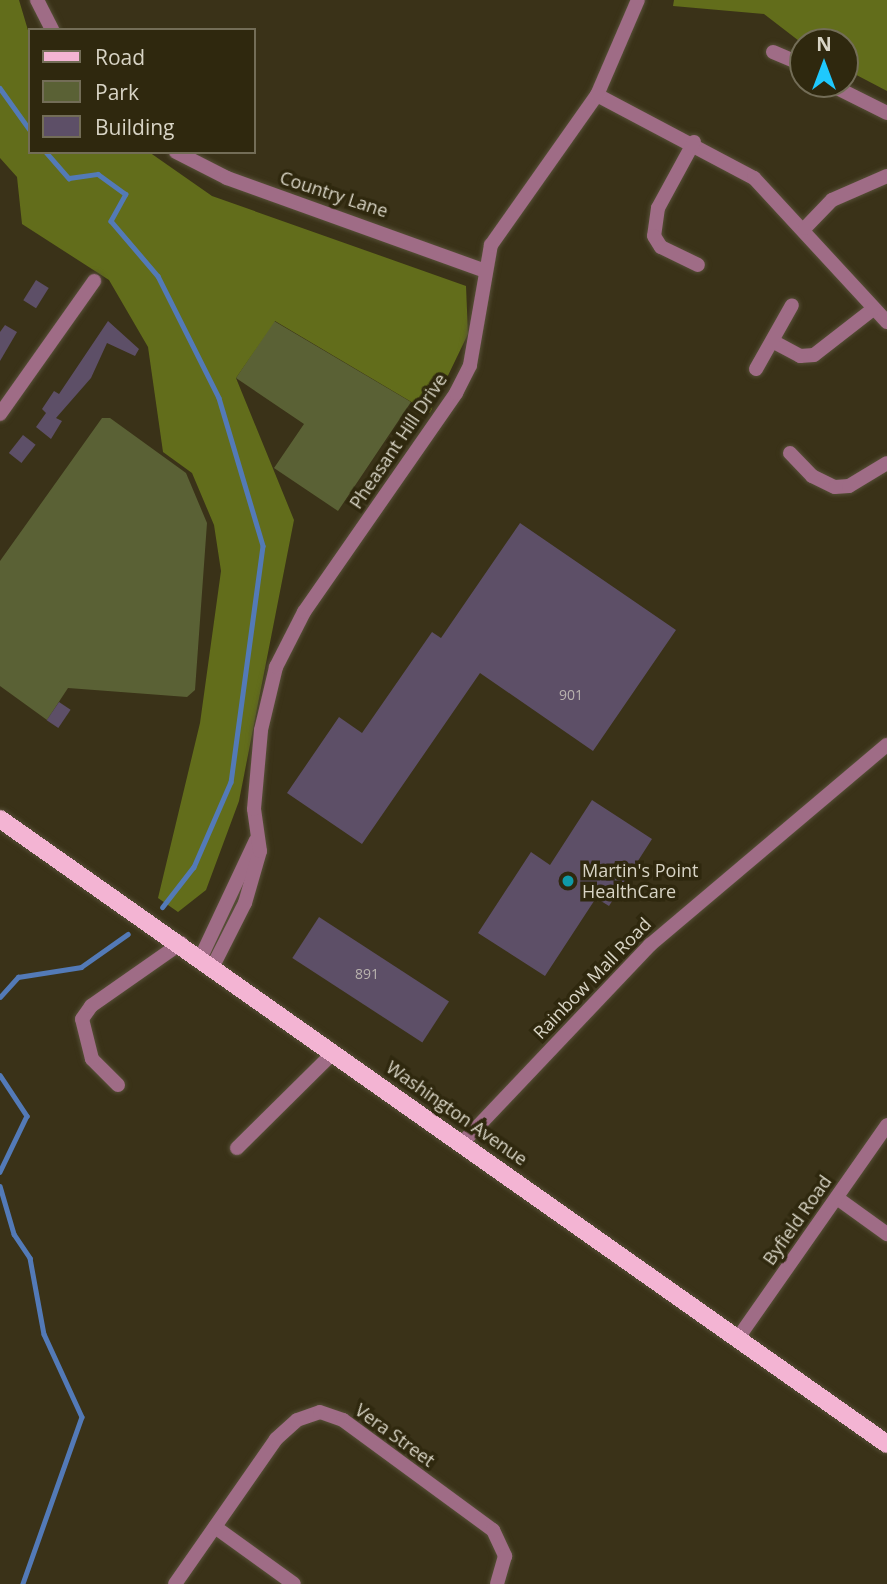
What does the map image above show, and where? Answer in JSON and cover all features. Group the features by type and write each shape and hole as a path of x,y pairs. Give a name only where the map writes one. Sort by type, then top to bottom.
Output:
{"main road":[{"name":"Washington Avenue","path":"0,819 181,943 887,1444"}],"street":[{"path":"37,0 51,28"},
{"name":"Pheasant Hill Drive","path":"207,962 251,888 260,851 256,840 261,730 276,667 304,612 456,393 470,365 482,270 508,219 597,95 638,0"},
{"path":"773,52 789,59"},
{"path":"597,95 694,142 754,177 805,228 887,322"},
{"path":"857,98 887,113"},
{"path":"694,142 658,208 654,236 661,247 698,265"},
{"name":"Country Lane","path":"180,154 227,178 482,270"},
{"path":"805,228 832,200 887,176"},
{"path":"0,414 94,281"},
{"path":"756,369 774,342 792,306"},
{"path":"774,342 800,356 814,355 873,309"},
{"path":"790,453 812,476 835,486 849,486 887,463"},
{"name":"Rainbow Mall Road","path":"463,1142 650,945 887,746"},
{"path":"118,1085 92,1059 82,1019 91,1006 181,943"},
{"path":"237,1148 333,1053"},
{"name":"Byfield Road","path":"738,1338 887,1125"},
{"path":"836,1198 887,1234"},
{"name":"Vera Street","path":"175,1584 286,1429 309,1414 332,1415 493,1530 505,1556 497,1584"},
{"path":"215,1527 293,1584"}],"green space":[{"path":"0,0 19,0 28,30 28,154 152,154 212,196 466,286 468,334 430,413 275,321 236,378 294,520 239,801 206,890 178,912 158,898 200,723 221,571 214,525 192,473 163,452 148,347 109,280 22,224 17,177 0,158"},
{"path":"674,0 887,0 887,91 859,76 859,28 789,28 789,33 764,14 673,6"},
{"path":"274,321 411,402 338,511 274,468 304,424 236,378"},
{"path":"102,418 110,418 186,473 207,523 195,690 187,697 68,688 47,720 0,686 0,561"}],"building":[{"path":"36,280 49,288 36,308 23,300"},
{"path":"108,321 139,349 135,356 107,343 91,378 56,418 62,421 51,439 36,427 46,413 42,409 54,391 59,394"},
{"path":"5,325 17,332 0,361 0,332"},
{"path":"23,435 36,445 21,463 9,453"},
{"path":"520,523 676,630 593,751 480,673 362,844 287,793 339,717 362,733 432,632 441,638"},
{"path":"59,702 71,710 58,728 47,720"},
{"name":"Martin's Point HealthCare","path":"592,800 652,839 609,906 596,898 545,976 478,933 531,852 550,865"},
{"path":"319,917 449,1001 422,1043 292,958"}],"waterway":[{"path":"0,88 28,127"},
{"path":"48,154 69,178 98,174 126,194 111,221 158,276 219,398 263,546 231,782 194,867 163,907"},
{"path":"0,997 18,977 81,967 128,934"},
{"path":"0,1075 27,1116 0,1172"},
{"path":"0,1186 14,1234 30,1258 44,1334 82,1417 23,1584"}],"place":[{"name":"Martin's Point HealthCare","path":"568,881"}]}
